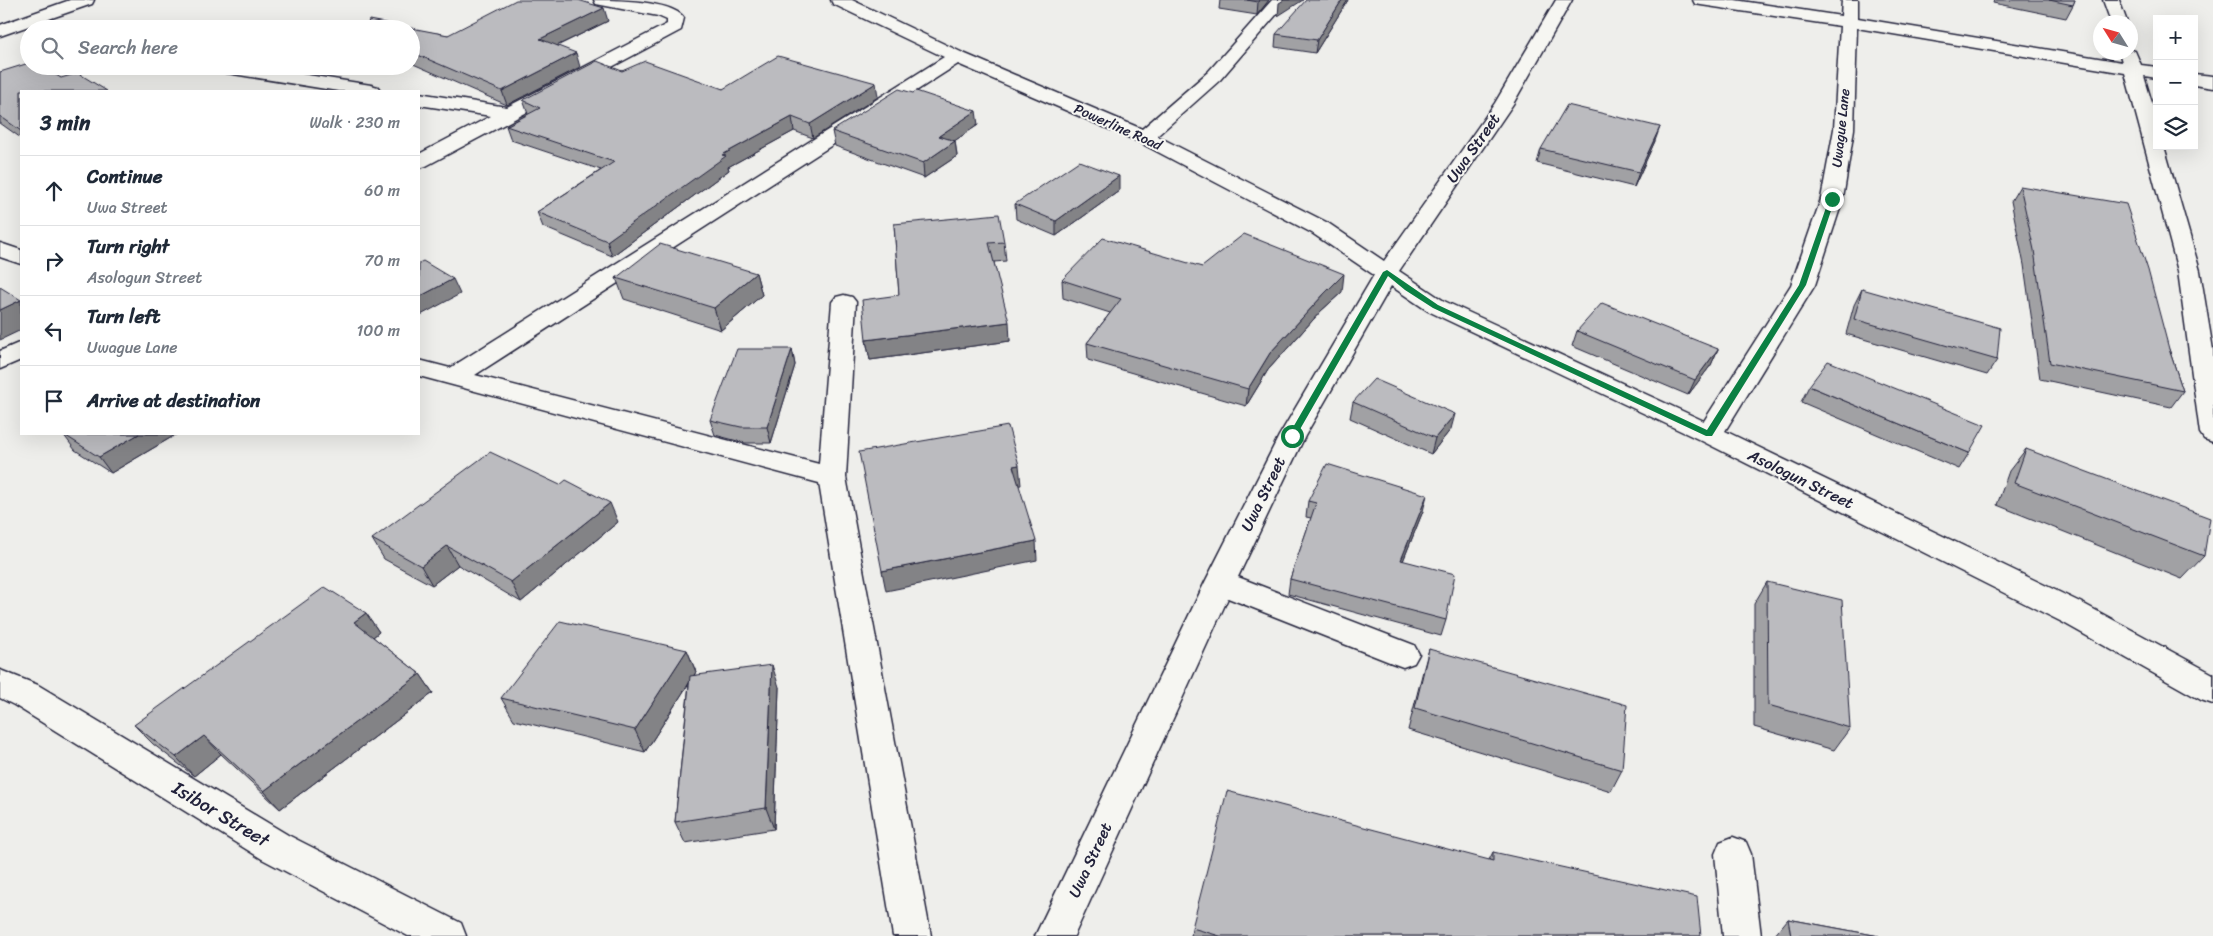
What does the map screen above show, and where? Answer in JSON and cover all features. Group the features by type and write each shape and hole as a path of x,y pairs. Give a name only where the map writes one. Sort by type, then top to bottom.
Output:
{"street":[{"path":"31,20 86,0"},
{"path":"420,161 675,26 676,18 663,12 602,0"},
{"name":"Powerline Road","path":"839,0 957,57 1144,138 1320,228 1387,272"},
{"path":"1144,138 1214,76 1281,0"},
{"name":"Uwa Street","path":"1054,936 1220,582 1292,436 1387,272 1504,104 1559,0"},
{"path":"1701,0 2131,61 2153,71"},
{"name":"Uwague Lane","path":"1709,434 1803,285 1832,199 1844,130 1850,0"},
{"path":"2111,0 2116,15"},
{"path":"0,31 20,24"},
{"path":"0,31 20,34"},
{"path":"454,377 957,57"},
{"path":"2131,61 2188,271 2213,433"},
{"path":"271,75 365,90"},
{"path":"2198,80 2213,82"},
{"path":"420,99 512,114"},
{"path":"0,250 20,257"},
{"name":"Asologun Street","path":"1387,272 1408,289 1436,306 1709,434 2073,613 2213,690"},
{"path":"844,302 832,477 912,936"},
{"path":"0,361 20,351"},
{"path":"420,368 832,477"},
{"path":"1220,582 1404,654"},
{"name":"Isibor Street","path":"0,683 26,695 276,847 447,936"},
{"path":"1733,854 1742,936"}],"building":[{"path":"516,0 578,0 604,8 540,39 576,53 502,91 420,56 420,30 448,35"},
{"path":"1306,0 1342,0 1317,40 1276,34"},
{"path":"2049,0 2075,0 2073,5"},
{"path":"778,56 876,83 810,124 792,117 722,155 726,156 607,241 537,212 614,162 506,126 540,108 523,100 597,61 622,71 645,61 723,89"},
{"path":"20,66 20,75 56,75 61,78 81,75 105,90 20,90 20,130 0,116 0,72"},
{"path":"899,89 913,93 916,91 976,111 939,136 955,141 923,163 832,131"},
{"path":"1567,105 1660,127 1639,172 1541,149"},
{"path":"1079,161 1119,176 1056,221 1015,204"},
{"path":"2020,186 2126,204 2148,270 2169,349 2183,391 2050,363 2034,250"},
{"path":"999,214 1004,242 989,243 1009,322 866,340 862,300 899,295 894,224"},
{"path":"1244,234 1344,274 1270,353 1248,389 1087,343 1121,299 1062,280 1103,238 1202,267"},
{"path":"660,244 756,273 714,308 616,278"},
{"path":"423,261 453,279 420,296 420,262"},
{"path":"0,287 20,300 0,310"},
{"path":"1862,289 2000,328 1997,360 1854,319"},
{"path":"1602,303 1718,349 1695,380 1577,331"},
{"path":"737,349 792,349 767,427 741,427 710,420"},
{"path":"1828,361 1985,425 1969,453 1809,386"},
{"path":"1374,379 1455,414 1435,438 1353,402"},
{"path":"1008,426 1019,465 1013,466 1036,541 882,571 859,452"},
{"path":"65,435 137,435 99,457"},
{"path":"2026,449 2210,518 2204,556 2014,483"},
{"path":"490,452 560,485 566,480 610,503 511,582 447,546 421,566 372,539"},
{"path":"1327,464 1427,495 1401,560 1455,574 1446,620 1290,579 1316,503 1308,501"},
{"path":"1767,582 1842,600 1850,728 1768,705"},
{"path":"325,587 366,613 354,622 420,674 264,791 204,736 176,757 134,725"},
{"path":"560,621 687,650 635,730 501,698"},
{"path":"1429,649 1627,705 1622,770 1415,708"},
{"path":"772,665 766,808 675,822 690,676"},
{"path":"1227,791 1493,861 1493,852 1697,897 1701,936 1220,936 1192,928"},
{"path":"1788,919 1879,936 1791,936"}],"route":[{"path":"1292,436 1387,272 1408,289 1436,306 1709,434 1803,285 1832,199"}]}
